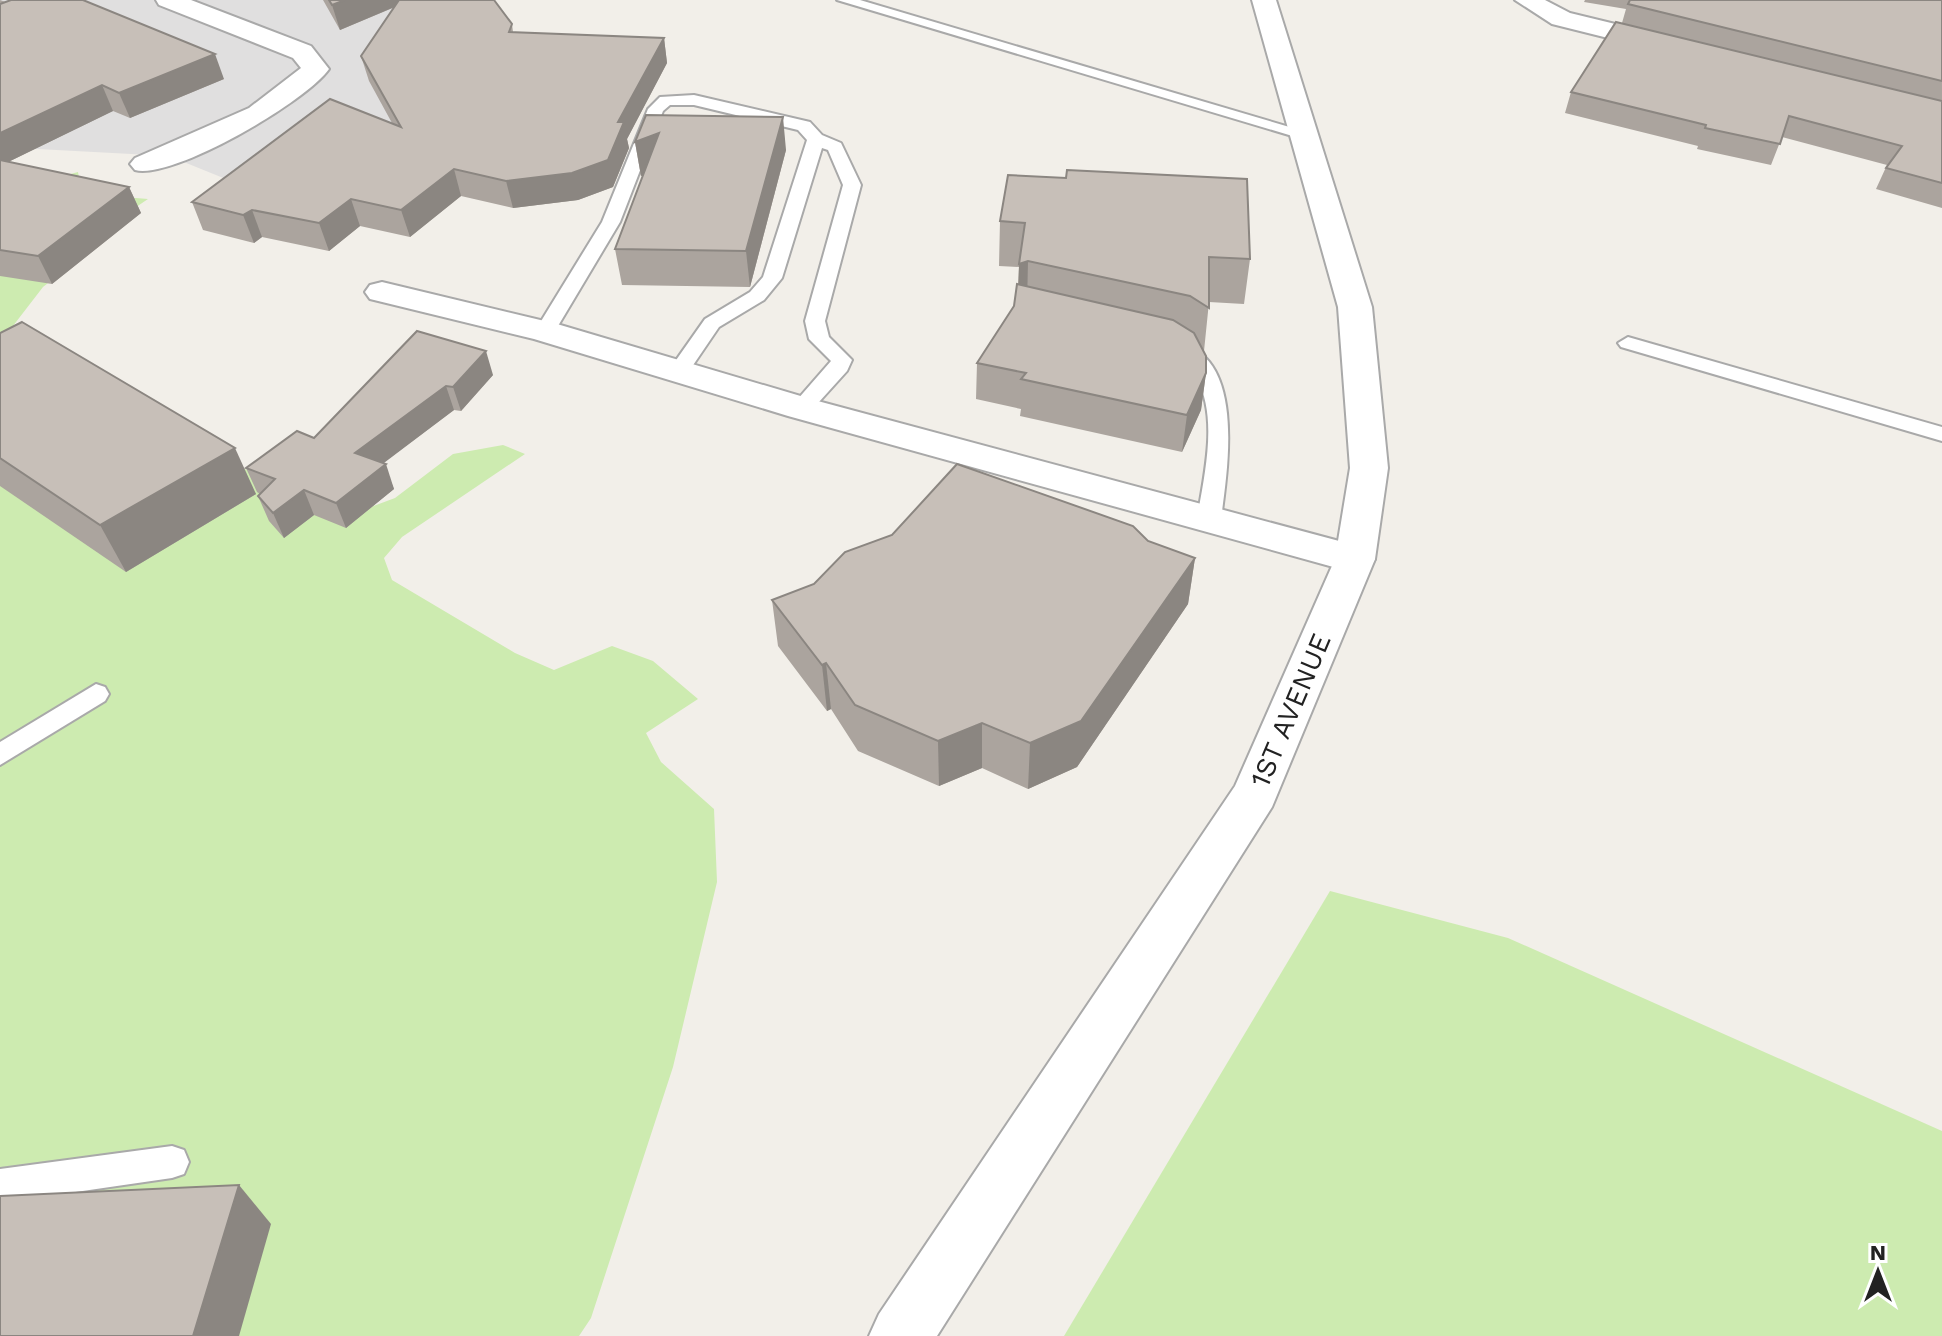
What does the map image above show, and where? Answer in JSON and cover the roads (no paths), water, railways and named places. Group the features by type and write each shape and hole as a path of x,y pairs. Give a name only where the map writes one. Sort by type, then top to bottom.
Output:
{"street":[{"path":"145,164 254,115 300,88 316,69 302,52 168,0"},
{"name":"1ST AVENUE","path":"901,1336 1255,794 1355,559 1369,468 1355,307 1264,0"},
{"path":"1527,0 1561,19 1698,53"},
{"path":"382,292 545,331 801,408 1355,559"}],"lane":[{"path":"844,0 1305,134"},
{"path":"545,331 611,222 656,109 666,100 694,100 785,120 804,126 816,139 835,147 852,185 815,321 819,339 842,360 840,367 801,408"},
{"path":"678,373 712,323 757,296 772,278 816,139"},
{"path":"1628,343 1942,434"},
{"path":"1162,345 1177,348 1199,363 1210,377 1215,392 1216,468 1209,519"},
{"path":"0,755 96,694"},
{"path":"0,1186 172,1162"}]}
